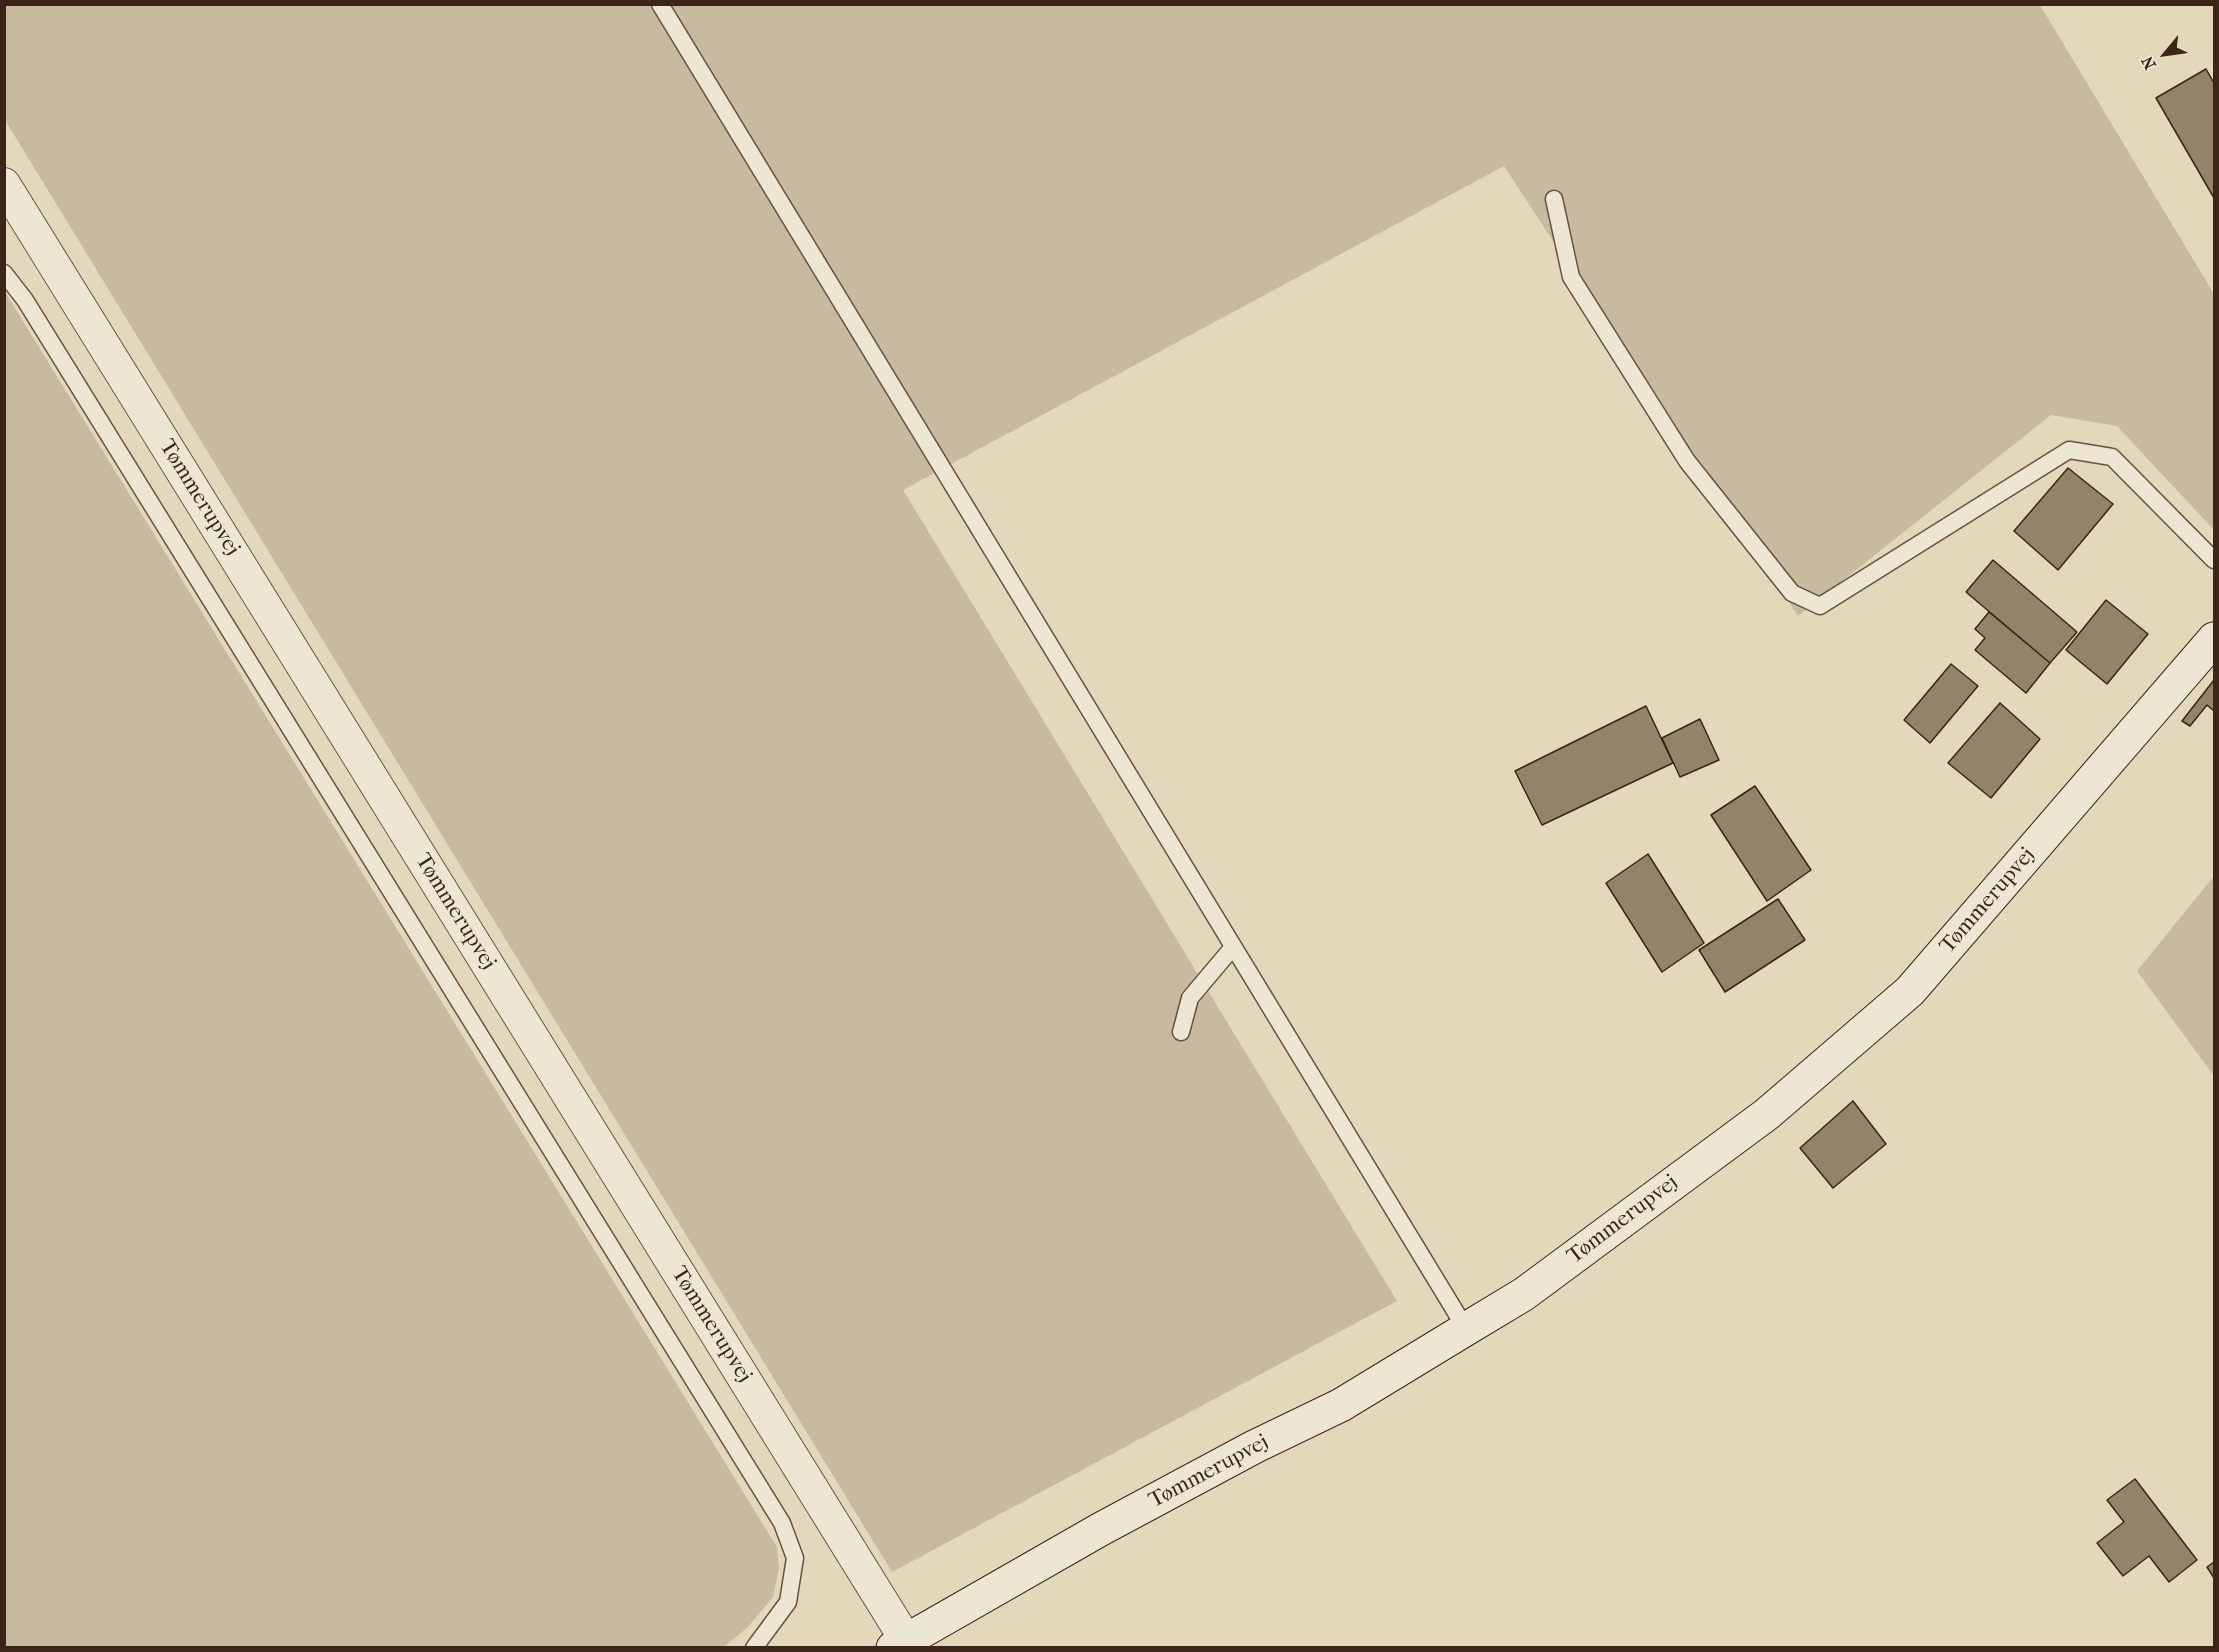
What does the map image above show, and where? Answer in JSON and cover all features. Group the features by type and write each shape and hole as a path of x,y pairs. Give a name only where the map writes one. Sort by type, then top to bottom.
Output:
{"street":[{"name":"Tømmerupvej","path":"4,184 899,1644 1101,1529 1254,1447 1341,1405 1524,1294 1767,1114 1910,991 2214,639"}],"lane":[{"path":"660,4 1466,1329"},
{"path":"1554,199 1571,277 1687,461 1792,593 1820,606 2069,450 2112,457 2214,560"},
{"path":"4,273 32,310 782,1523 795,1558 788,1602 754,1647"},
{"path":"1181,1032 1191,998 1233,947"}],"shaded area":[{"path":"5,5 2040,5 2214,294 2214,530 2117,426 2051,415 1798,616 1504,166 903,490 1397,1301 892,1572 5,120"},
{"path":"5,292 777,1547 779,1568 773,1597 748,1627 724,1647 5,1647"},
{"path":"2214,876 2214,1076 2137,971"}],"building":[{"path":"2206,69 2214,83 2214,198 2156,98"},
{"path":"2068,468 2113,504 2058,570 2014,531"},
{"path":"1993,560 2077,632 2050,663 1966,592"},
{"path":"2106,600 2148,634 2107,684 2066,650"},
{"path":"1989,612 2050,663 2026,693 1975,650 1985,638 1975,629"},
{"path":"1951,664 1978,686 1930,743 1904,720"},
{"path":"2214,680 2214,711 2207,705 2190,726 2182,721"},
{"path":"2000,703 2040,739 1991,798 1948,763"},
{"path":"1646,706 1673,763 1542,825 1515,771"},
{"path":"1700,719 1719,760 1680,777 1662,738"},
{"path":"1755,786 1811,870 1767,901 1711,815"},
{"path":"1648,854 1704,943 1662,972 1606,883"},
{"path":"1778,899 1805,940 1725,992 1699,950"},
{"path":"1853,1101 1886,1144 1833,1188 1800,1148"},
{"path":"2135,1479 2197,1560 2169,1582 2149,1556 2123,1576 2097,1543 2124,1522 2107,1500"},
{"path":"2214,1562 2214,1578 2207,1567"}]}
